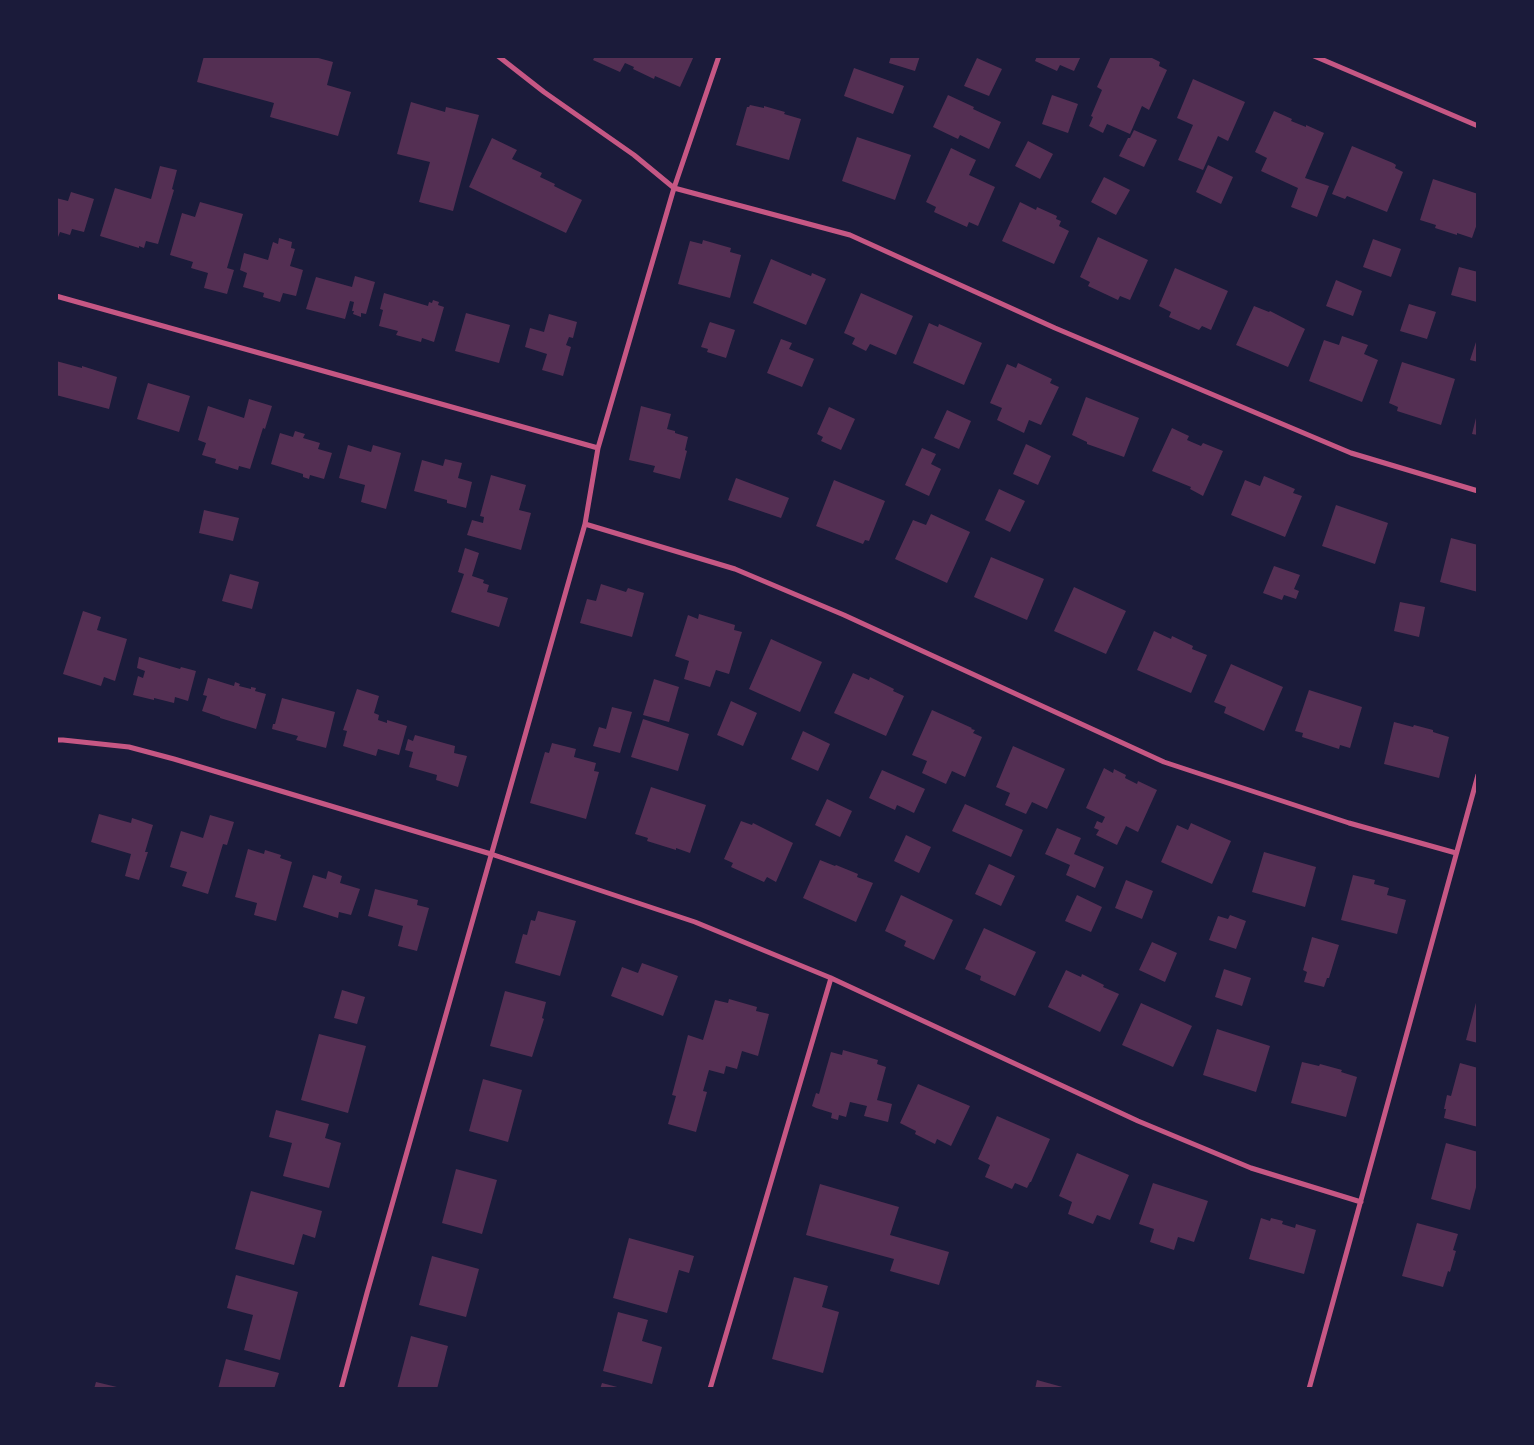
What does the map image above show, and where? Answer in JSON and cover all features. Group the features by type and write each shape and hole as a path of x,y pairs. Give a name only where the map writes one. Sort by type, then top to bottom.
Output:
{"street":[{"path":"498,56 544,92 634,155 674,188 850,235 1064,332 1351,453 1478,491"},
{"path":"341,1389 585,524 598,448 674,188 719,56"},
{"path":"1314,56 1478,126"},
{"path":"56,296 598,448"},
{"path":"585,524 735,568 844,615 1164,762 1349,823 1456,853"},
{"path":"56,740 129,747 174,758 491,854 695,922 830,978 1138,1121 1251,1168 1361,1202"},
{"path":"1309,1389 1478,775"},
{"path":"710,1389 830,978"}],"building":[{"path":"204,56 311,56 333,62 327,85 351,92 338,136 270,117 274,103 197,82"},
{"path":"595,56 694,56 680,87 655,76 654,79 625,63 620,72 593,60"},
{"path":"891,56 920,56 915,71 889,63"},
{"path":"1037,56 1081,56 1074,71 1060,65 1057,71 1035,61"},
{"path":"1111,56 1148,56 1160,62 1159,66 1167,70 1149,110 1142,106 1130,134 1107,124 1103,133 1089,126 1093,117 1091,116 1102,90 1097,87"},
{"path":"977,58 1002,69 989,96 964,86"},
{"path":"854,68 904,86 893,114 844,96"},
{"path":"1193,79 1245,102 1228,141 1218,136 1203,170 1178,160 1193,125 1177,118"},
{"path":"948,95 1001,122 989,149 960,135 958,139 933,127"},
{"path":"1052,95 1078,104 1068,133 1042,124"},
{"path":"411,102 445,112 446,107 479,115 453,211 419,202 430,162 397,154"},
{"path":"750,105 764,108 764,106 801,119 789,160 736,145 747,107"},
{"path":"1274,111 1292,119 1291,121 1324,133 1305,178 1329,186 1317,217 1291,207 1298,188 1261,171 1267,158 1255,152"},
{"path":"1134,130 1157,140 1144,167 1119,156"},
{"path":"857,137 911,155 895,200 842,181"},
{"path":"492,138 517,150 512,159 542,173 540,177 582,200 566,233 469,187"},
{"path":"1028,141 1053,154 1040,179 1015,166"},
{"path":"1352,146 1393,163 1396,165 1395,168 1403,172 1387,212 1347,196 1345,199 1332,194"},
{"path":"951,148 976,160 969,175 995,187 978,226 969,222 967,227 934,212 936,207 926,202"},
{"path":"1208,165 1233,177 1221,204 1196,192"},
{"path":"160,166 177,170 172,189 174,190 158,244 146,241 144,248 139,246 139,248 100,236 115,188 151,199"},
{"path":"1104,177 1130,190 1116,215 1091,202"},
{"path":"1433,179 1478,194 1478,221 1472,238 1435,228 1436,225 1420,220"},
{"path":"71,192 94,199 84,232 72,229 70,235 60,232 58,237 56,236 56,198 68,201"},
{"path":"200,202 243,214 227,268 234,270 227,294 204,288 208,273 191,268 193,262 170,255 182,213 195,217"},
{"path":"1020,202 1036,210 1037,207 1057,216 1056,219 1061,221 1059,226 1069,231 1054,264 1002,241"},
{"path":"1098,237 1148,260 1130,300 1120,296 1118,300 1088,286 1090,282 1080,277"},
{"path":"279,238 292,242 291,248 295,249 290,266 303,270 296,296 283,293 280,302 263,297 264,293 243,287 247,273 240,270 244,253 268,260 273,242 278,244"},
{"path":"1373,239 1401,249 1391,277 1363,267"},
{"path":"703,240 731,248 730,252 741,255 730,298 678,284 690,241 702,244"},
{"path":"771,259 811,276 812,273 826,279 806,325 753,303"},
{"path":"1459,267 1478,272 1477,302 1451,295"},
{"path":"1175,268 1228,291 1211,330 1202,326 1199,330 1169,317 1171,312 1159,306"},
{"path":"355,276 375,282 366,314 361,313 361,317 353,314 354,302 350,301 345,319 306,309 316,277 352,287"},
{"path":"1336,280 1362,291 1353,316 1326,306"},
{"path":"384,293 428,306 429,302 432,303 433,300 439,302 438,305 444,307 434,342 422,338 421,342 396,335 398,331 379,326 383,310 380,309"},
{"path":"861,293 913,316 896,355 870,344 866,351 852,344 855,338 844,333"},
{"path":"1409,304 1436,312 1427,339 1400,331"},
{"path":"1254,306 1270,311 1305,329 1288,367 1236,345"},
{"path":"466,313 510,325 499,363 455,351"},
{"path":"549,314 577,322 573,338 569,337 566,345 571,347 563,376 542,370 547,354 525,347 530,328 544,332"},
{"path":"710,322 735,330 726,358 707,352 708,349 701,347"},
{"path":"929,323 938,327 939,324 982,343 964,385 913,363"},
{"path":"1342,336 1368,345 1364,354 1378,360 1362,402 1309,381 1324,340 1339,345"},
{"path":"1478,336 1478,362 1470,360"},
{"path":"781,339 792,343 789,349 814,359 802,387 767,373"},
{"path":"56,361 82,368 82,366 117,377 109,409 56,395"},
{"path":"1402,362 1455,379 1441,425 1397,411 1398,407 1389,403"},
{"path":"1018,363 1052,379 1050,383 1059,387 1041,425 1029,420 1024,433 997,420 1002,408 990,403 1007,364 1016,368"},
{"path":"148,383 190,396 179,432 137,419"},
{"path":"1086,397 1139,418 1124,457 1087,444 1087,442 1072,435"},
{"path":"249,399 272,406 250,469 239,466 238,470 215,463 216,459 202,455 206,443 198,440 208,406 244,418"},
{"path":"641,406 671,414 667,429 688,437 685,450 687,451 680,479 653,472 655,466 629,460"},
{"path":"829,407 855,419 841,450 821,441 823,437 817,434"},
{"path":"947,410 971,421 959,449 934,438"},
{"path":"1478,415 1478,435 1472,434"},
{"path":"1172,428 1189,436 1187,440 1201,446 1203,443 1223,451 1203,496 1190,489 1191,487 1152,471"},
{"path":"295,431 305,434 303,438 320,443 318,449 332,453 324,479 310,475 309,479 303,477 303,474 271,464 280,433 293,437"},
{"path":"1026,444 1051,456 1038,485 1013,474"},
{"path":"348,445 371,452 373,445 401,453 386,509 361,502 365,485 339,478"},
{"path":"922,448 936,454 931,464 941,469 929,496 905,485"},
{"path":"445,459 462,463 458,478 472,482 466,508 447,503 447,500 414,491 422,460 443,466"},
{"path":"491,475 526,485 519,510 531,513 521,550 467,535 472,520 483,523 484,517 480,516"},
{"path":"1264,476 1295,489 1293,493 1302,496 1285,537 1231,515 1245,480 1260,486"},
{"path":"736,478 789,498 781,518 728,500"},
{"path":"834,480 885,501 869,541 865,540 863,544 816,526"},
{"path":"999,489 1025,501 1010,532 985,520"},
{"path":"1336,505 1388,523 1375,564 1322,546"},
{"path":"204,510 239,518 233,541 199,533"},
{"path":"931,514 970,532 947,583 895,559 913,520 926,525"},
{"path":"1451,538 1478,545 1478,592 1440,582"},
{"path":"465,548 479,553 472,576 484,580 483,583 489,585 487,592 508,598 499,627 451,612 464,574 458,572"},
{"path":"991,557 1044,579 1027,620 974,597"},
{"path":"1274,566 1300,575 1294,589 1299,591 1296,599 1284,595 1282,600 1263,593"},
{"path":"230,574 259,582 252,609 222,601"},
{"path":"601,584 626,592 628,588 644,593 632,637 580,623 587,599 596,601"},
{"path":"1074,587 1126,611 1106,654 1054,631"},
{"path":"1400,602 1425,607 1419,637 1394,631"},
{"path":"83,611 101,617 97,630 127,639 115,681 104,677 101,686 63,674"},
{"path":"699,614 735,625 734,630 742,632 729,674 716,670 710,687 684,679 689,661 675,656 688,615 698,619"},
{"path":"1154,631 1171,639 1172,636 1193,646 1192,649 1207,655 1191,693 1137,670"},
{"path":"771,639 822,662 800,712 749,689"},
{"path":"139,657 180,669 181,667 196,671 188,701 175,697 174,703 133,695 138,676 143,678 145,671 137,668"},
{"path":"1231,664 1283,687 1264,731 1224,713 1226,707 1214,702"},
{"path":"853,673 869,680 870,677 904,696 886,736 834,713"},
{"path":"208,678 234,686 235,682 240,684 239,686 251,689 251,687 256,688 255,691 266,694 256,729 202,711 207,696 203,695"},
{"path":"654,679 679,687 669,722 643,715"},
{"path":"357,689 379,696 374,713 379,715 378,720 387,723 387,720 407,726 399,755 378,749 376,756 343,746 347,731 343,730"},
{"path":"1309,690 1362,707 1350,748 1340,745 1339,749 1302,737 1303,733 1295,731"},
{"path":"282,698 335,712 326,748 296,740 298,736 272,729"},
{"path":"731,701 757,713 743,746 717,735"},
{"path":"612,707 632,712 620,753 593,746 599,727 606,729"},
{"path":"932,710 972,728 975,730 973,733 982,737 965,777 952,771 946,784 922,773 927,761 912,755"},
{"path":"643,719 689,734 678,771 631,757"},
{"path":"1394,722 1433,730 1433,732 1449,737 1439,778 1384,764"},
{"path":"803,731 830,744 818,771 791,759"},
{"path":"415,735 455,746 454,753 467,756 458,787 436,780 437,775 409,767 413,752 405,750 408,739 413,741"},
{"path":"552,743 576,749 574,757 596,763 594,771 599,772 586,819 530,803 545,752 549,753"},
{"path":"1013,746 1065,769 1047,809 1032,802 1026,814 1005,805 1010,793 996,787"},
{"path":"1104,768 1113,773 1114,769 1126,775 1125,778 1137,784 1138,781 1157,790 1138,832 1126,826 1117,845 1096,835 1099,830 1094,828 1097,821 1102,823 1105,817 1086,808"},
{"path":"882,770 925,789 914,813 897,805 895,810 869,798"},
{"path":"651,787 706,805 690,853 647,841 648,838 635,834"},
{"path":"827,799 852,811 840,837 815,825"},
{"path":"965,804 1023,830 1011,857 952,831"},
{"path":"99,814 131,823 132,818 153,825 145,852 148,852 139,880 125,876 131,854 91,842"},
{"path":"210,815 234,822 227,845 223,844 208,894 182,886 187,872 170,867 181,831 203,838"},
{"path":"741,821 752,825 753,823 793,843 776,882 767,877 764,882 731,867 733,863 724,859"},
{"path":"1191,823 1231,841 1212,884 1161,862 1177,825 1188,830"},
{"path":"1057,828 1081,838 1074,854 1104,867 1095,888 1066,875 1070,865 1045,854"},
{"path":"906,835 931,847 919,873 894,861"},
{"path":"248,849 264,854 265,850 281,855 280,858 292,862 276,921 254,915 257,903 235,897"},
{"path":"1264,852 1316,867 1305,907 1252,892"},
{"path":"820,860 858,874 857,877 873,883 856,922 803,898"},
{"path":"989,864 1015,876 1001,906 975,894"},
{"path":"328,871 342,876 340,883 360,889 351,915 339,912 338,918 303,907 313,875 326,879"},
{"path":"1353,875 1375,880 1374,884 1389,888 1387,895 1406,900 1397,934 1341,920"},
{"path":"1126,880 1153,891 1142,919 1115,908"},
{"path":"375,889 418,900 417,905 429,908 417,951 398,946 403,926 368,916"},
{"path":"901,895 953,920 934,960 904,946 906,941 885,931"},
{"path":"1077,895 1102,907 1091,932 1065,921"},
{"path":"538,911 576,921 560,976 515,963 523,934 527,935 531,920 535,921"},
{"path":"1230,915 1246,921 1236,949 1209,940 1218,916 1228,919"},
{"path":"984,928 1036,952 1015,996 980,980 981,976 965,969"},
{"path":"1312,937 1339,945 1329,978 1327,978 1324,987 1304,982 1307,972 1303,970"},
{"path":"1152,942 1177,953 1165,982 1139,970"},
{"path":"642,963 678,976 663,1016 611,996 622,967 638,973"},
{"path":"1224,969 1251,978 1242,1006 1215,997"},
{"path":"1066,970 1081,977 1082,974 1119,994 1100,1032 1048,1007"},
{"path":"342,990 365,997 357,1024 334,1018"},
{"path":"505,991 546,1002 542,1018 544,1019 532,1057 490,1046"},
{"path":"729,999 757,1007 756,1011 769,1014 758,1056 742,1051 737,1069 726,1066 724,1074 709,1070 703,1091 707,1092 696,1132 668,1124 676,1096 672,1095 688,1035 703,1040 715,1000 728,1003"},
{"path":"1478,999 1478,1043 1466,1040"},
{"path":"1141,1003 1192,1026 1173,1067 1122,1045"},
{"path":"1217,1029 1270,1046 1256,1092 1203,1075"},
{"path":"319,1034 366,1046 348,1113 301,1100"},
{"path":"843,1050 878,1060 877,1064 886,1067 877,1100 892,1104 888,1122 864,1116 867,1106 850,1102 846,1117 839,1115 838,1120 831,1118 832,1113 812,1106 816,1093 819,1094 831,1052 842,1055"},
{"path":"1302,1062 1319,1066 1320,1064 1342,1070 1341,1072 1357,1077 1346,1117 1291,1103"},
{"path":"1460,1063 1478,1068 1478,1127 1444,1118 1447,1095 1451,1096"},
{"path":"483,1079 522,1090 508,1142 469,1131"},
{"path":"918,1084 970,1106 951,1146 937,1139 935,1144 915,1134 916,1131 900,1123"},
{"path":"276,1110 329,1124 325,1138 341,1143 329,1188 283,1176 292,1143 269,1137"},
{"path":"997,1116 1050,1139 1027,1188 1015,1183 1012,1189 985,1177 990,1165 978,1159"},
{"path":"1446,1143 1478,1152 1478,1180 1470,1210 1431,1199"},
{"path":"1077,1153 1129,1175 1110,1220 1097,1215 1093,1224 1068,1214 1072,1202 1059,1196"},
{"path":"456,1169 497,1180 482,1234 442,1223"},
{"path":"1153,1183 1208,1201 1194,1242 1178,1237 1174,1250 1150,1242 1154,1229 1139,1224"},
{"path":"820,1184 899,1207 890,1235 949,1252 939,1285 890,1271 894,1259 806,1235"},
{"path":"251,1191 322,1211 315,1238 303,1234 294,1265 235,1249"},
{"path":"1261,1218 1270,1221 1271,1218 1283,1221 1282,1224 1295,1228 1296,1224 1316,1230 1304,1274 1249,1259"},
{"path":"1417,1223 1458,1234 1453,1250 1456,1251 1443,1287 1402,1276"},
{"path":"629,1238 694,1256 689,1273 679,1270 667,1313 613,1298"},
{"path":"432,1256 479,1269 466,1317 419,1305"},
{"path":"236,1275 298,1292 280,1360 244,1350 253,1315 227,1308"},
{"path":"794,1277 828,1286 822,1307 839,1312 823,1373 772,1359"},
{"path":"618,1312 648,1320 642,1341 662,1347 652,1384 603,1371"},
{"path":"411,1336 448,1346 437,1389 397,1389"},
{"path":"226,1359 279,1373 274,1389 218,1389"},
{"path":"1037,1380 1066,1388 1035,1389"},
{"path":"96,1382 121,1388 121,1389 94,1389"},
{"path":"602,1383 621,1388 621,1389 600,1389"}]}
